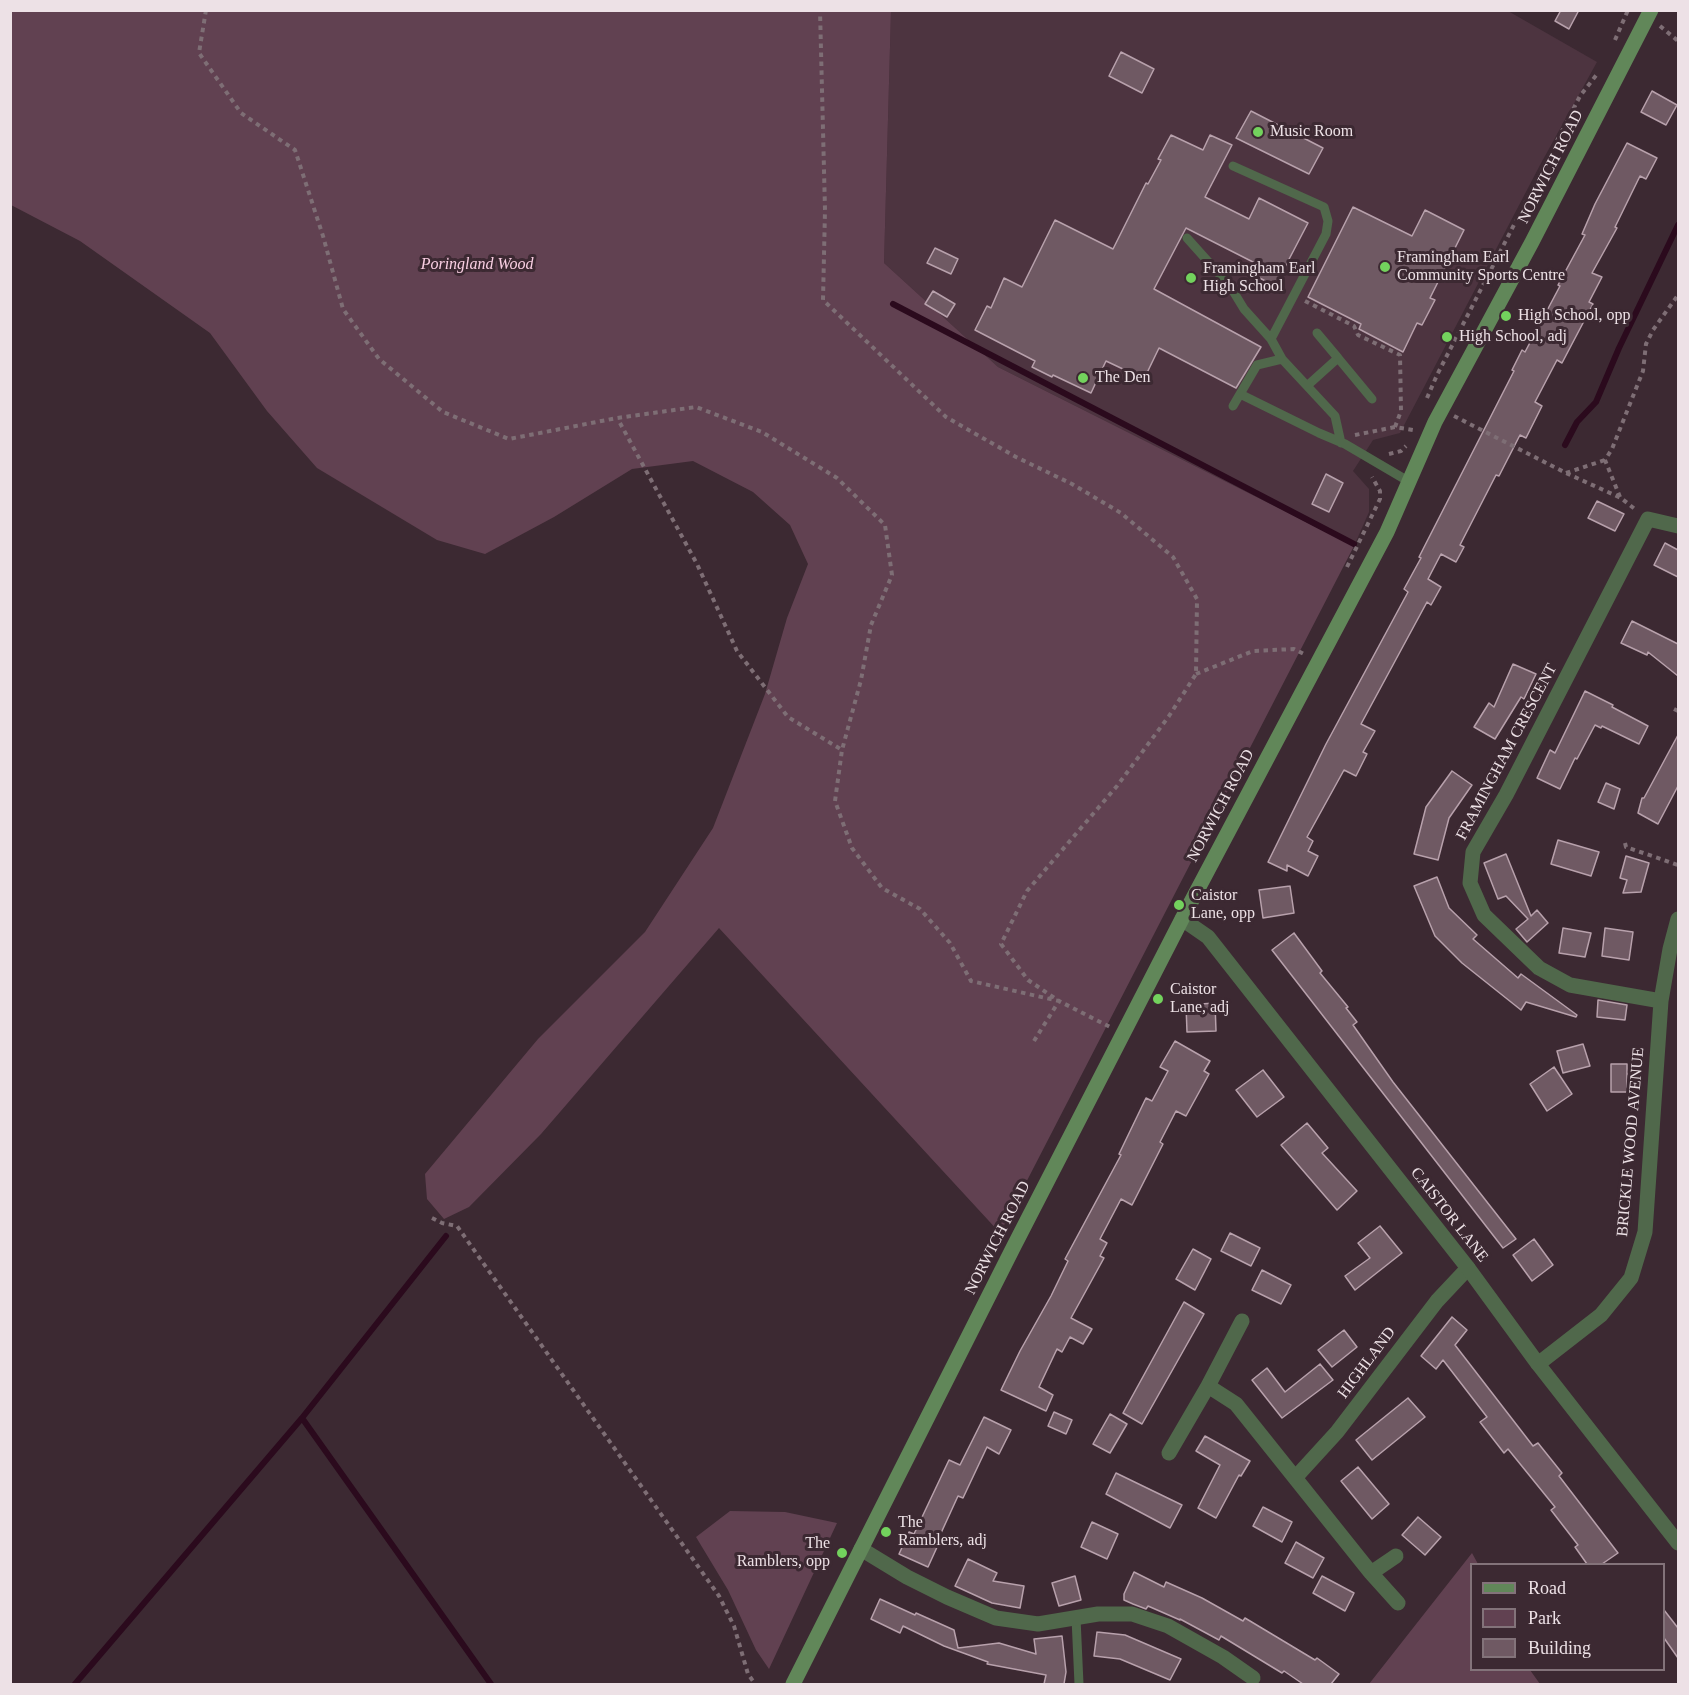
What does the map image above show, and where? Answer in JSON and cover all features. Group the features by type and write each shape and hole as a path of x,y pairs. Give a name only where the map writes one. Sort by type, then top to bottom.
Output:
{"main road":[{"name":"NORWICH ROAD","path":"793,1684 1182,919 1386,532 1435,422 1537,232 1649,14"}],"street":[{"path":"1648,519 1678,526"},
{"name":"FRAMINGHAM CRESCENT","path":"1648,519 1506,795 1473,852 1470,883 1484,915 1539,968 1570,985 1661,1001"},
{"name":"CAISTOR LANE","path":"1182,919 1208,937 1468,1269 1678,1543"},
{"name":"BRICKLE WOOD AVENUE","path":"1539,1364 1601,1315 1631,1278 1645,1232 1661,1001 1678,919"},
{"name":"HIGHLAND","path":"1295,1479 1337,1432 1437,1301 1468,1269"},
{"path":"1169,1453 1242,1321"},
{"path":"1208,1386 1236,1404 1371,1573 1398,1603"},
{"path":"861,1549 946,1597 996,1618 1038,1624 1098,1614 1132,1614 1168,1626 1223,1657 1253,1678"},
{"path":"1371,1573 1396,1556"}],"lane":[{"path":"1233,166 1324,207 1328,221 1326,234 1271,339"},
{"path":"1187,238 1230,286 1244,309 1271,339 1282,359 1335,416 1341,443"},
{"path":"1317,333 1372,399"},
{"path":"1308,385 1338,358"},
{"path":"1233,406 1257,365 1282,359"},
{"path":"1240,394 1341,443 1408,481"},
{"path":"1076,1618 1079,1684"}],"path":[{"path":"206,10 199,53 241,113 295,150 323,236 343,309 379,359 443,412 509,439 617,418 696,407 762,432 837,478 885,525 892,575 872,625 861,680 842,750 835,801 852,848 882,888 920,909 950,943 971,981 1059,1001"},
{"path":"820,10 825,210 823,300 946,417 1122,513 1173,557 1197,599 1196,674 1169,716 1117,786 1027,891 1001,944 1029,980 1059,1001 1124,1035"},
{"path":"1614,42 1628,10"},
{"path":"1649,14 1678,40"},
{"path":"1424,405 1437,375 1580,96 1600,70"},
{"path":"1566,473 1605,460 1612,449 1643,371 1646,344 1678,294"},
{"path":"1294,295 1354,326 1358,335 1400,355 1401,411 1395,427"},
{"path":"1443,410 1566,473 1621,498 1648,519"},
{"path":"1355,435 1395,427 1414,430 1417,422"},
{"path":"620,423 697,564 737,651 788,717 842,750"},
{"path":"1605,460 1621,498"},
{"path":"1196,674 1253,651 1294,650 1318,661"},
{"path":"1625,843 1626,846 1678,865"},
{"path":"1034,1041 1059,1001"},
{"path":"432,1218 457,1226 718,1596 734,1626 747,1674 755,1684"}],"shaded area":[{"name":"Framingham Earl High School","path":"891,11 1508,11 1597,62 1540,165 1400,433 1373,440 1353,471 1369,489 1369,512 1354,546 998,367 884,263"}],"green space":[{"name":"Poringland Wood","path":"10,11 891,11 884,263 998,367 1354,546 1000,1233 719,928 541,1134 469,1207 444,1219 427,1199 425,1174 538,1039 645,932 713,828 765,694 787,618 808,564 790,525 753,492 693,461 632,469 554,517 485,554 437,540 317,468 267,411 210,333 80,241 11,205"},
{"path":"730,1511 785,1512 837,1523 769,1669 756,1650 728,1590 696,1537"},
{"path":"1472,1553 1477,1563 1470,1563 1470,1671 1531,1671 1540,1684 1369,1684"}],"building":[{"path":"1561,10 1579,10 1569,29 1555,21"},
{"path":"1121,52 1154,69 1142,93 1109,76"},
{"path":"1652,91 1677,105 1666,125 1641,112"},
{"path":"1251,111 1323,148 1309,174 1236,138"},
{"path":"1171,135 1203,150 1210,135 1232,145 1205,197 1249,219 1259,198 1308,223 1275,286 1248,272 1253,262 1186,228 1154,289 1261,347 1236,388 1159,348 1144,379 1106,361 1091,393 1032,367 1035,361 975,330 987,306 991,308 1004,278 1022,287 1055,220 1113,249 1146,183 1148,184 1161,160 1158,159"},
{"path":"1627,143 1657,158 1646,179 1640,176 1615,227 1617,228 1592,273 1602,277 1589,302 1593,304 1562,363 1557,360 1535,402 1542,406 1526,438 1520,435 1499,476 1496,475 1460,545 1464,547 1456,562 1441,554 1428,579 1441,587 1431,605 1427,602 1361,724 1375,731 1363,752 1367,754 1356,776 1344,770 1307,837 1313,841 1308,851 1318,856 1308,876 1287,865 1287,871 1268,862 1326,744 1408,592 1404,589 1421,558 1419,557 1514,371 1512,370 1522,350 1525,352 1560,286 1558,285 1585,235 1582,234 1595,204"},
{"name":"Framingham Earl Community Sports Centre","path":"1353,207 1412,236 1425,210 1464,230 1430,298 1435,300 1422,325 1417,323 1403,352 1359,329 1361,324 1308,297"},
{"path":"935,248 958,259 951,274 927,263"},
{"path":"933,291 955,304 947,317 925,304"},
{"path":"1326,474 1343,483 1329,512 1312,504"},
{"path":"1597,501 1624,514 1615,531 1588,518"},
{"path":"1665,543 1678,550 1678,577 1654,565"},
{"path":"1632,621 1678,644 1678,676 1648,652 1647,655 1621,643"},
{"path":"1513,664 1536,674 1524,699 1521,697 1495,739 1474,727 1489,703 1494,707"},
{"path":"1585,691 1648,726 1639,744 1602,726 1601,728 1595,725 1560,789 1537,778 1550,750 1555,753"},
{"path":"1678,735 1678,786 1658,824 1638,813 1642,798"},
{"path":"1452,771 1472,785 1449,818 1438,860 1414,854 1426,807"},
{"path":"1606,783 1620,789 1614,809 1598,802"},
{"path":"1558,840 1599,852 1591,876 1551,864"},
{"path":"1506,854 1531,916 1537,910 1548,923 1527,942 1516,929 1528,919 1506,896 1498,899 1484,863"},
{"path":"1626,856 1649,863 1641,892 1623,893 1627,880 1620,878"},
{"path":"1437,877 1449,908 1477,935 1473,939 1518,978 1521,974 1577,1015 1576,1017 1526,1002 1521,1010 1462,963 1435,936 1414,886"},
{"path":"1290,886 1294,913 1263,918 1259,890"},
{"path":"1563,928 1591,933 1585,957 1559,953"},
{"path":"1605,928 1633,932 1629,960 1602,956"},
{"path":"1294,933 1322,971 1320,973 1348,1007 1346,1008 1357,1022 1353,1025 1393,1082 1516,1239 1503,1248 1272,950"},
{"path":"1598,1000 1627,1005 1625,1020 1597,1017"},
{"path":"1215,1003 1216,1031 1187,1032 1186,1005"},
{"path":"1175,1041 1210,1061 1204,1071 1209,1074 1186,1116 1176,1111 1160,1142 1163,1144 1132,1205 1121,1199 1100,1239 1107,1243 1100,1256 1104,1258 1071,1318 1092,1329 1083,1344 1070,1337 1062,1352 1057,1349 1039,1387 1053,1395 1046,1411 1001,1390 1051,1296 1068,1261 1065,1259 1121,1155 1119,1154 1146,1098 1152,1101 1168,1071 1160,1067"},
{"path":"1583,1044 1590,1066 1563,1073 1557,1051"},
{"path":"1611,1064 1627,1064 1627,1092 1611,1092"},
{"path":"1554,1067 1572,1094 1547,1111 1530,1084"},
{"path":"1263,1070 1284,1097 1257,1117 1236,1090"},
{"path":"1307,1123 1328,1148 1322,1153 1357,1191 1337,1210 1281,1145"},
{"path":"1380,1226 1402,1253 1355,1290 1345,1276 1370,1258 1358,1243"},
{"path":"1230,1233 1260,1248 1251,1266 1221,1251"},
{"path":"1534,1239 1553,1265 1532,1281 1513,1255"},
{"path":"1193,1249 1211,1259 1195,1290 1176,1279"},
{"path":"1262,1270 1291,1285 1281,1304 1252,1290"},
{"path":"1184,1302 1204,1314 1142,1424 1123,1413"},
{"path":"1452,1317 1467,1330 1455,1345 1533,1446 1538,1443 1562,1473 1559,1476 1618,1553 1603,1563 1586,1563 1575,1547 1578,1545 1551,1510 1555,1507 1508,1449 1504,1453 1480,1422 1487,1417 1443,1360 1436,1369 1421,1356"},
{"path":"1344,1330 1357,1347 1332,1367 1318,1350"},
{"path":"1320,1364 1333,1380 1282,1418 1252,1380 1267,1368 1285,1392"},
{"path":"1408,1398 1425,1417 1372,1460 1356,1440"},
{"path":"1054,1412 1072,1420 1066,1434 1048,1426"},
{"path":"1110,1414 1127,1424 1110,1453 1093,1444"},
{"path":"984,1417 1011,1430 999,1454 987,1447 963,1498 958,1496 928,1567 899,1554 909,1532 914,1534 949,1460 960,1465"},
{"path":"1205,1436 1250,1461 1241,1476 1239,1475 1216,1518 1198,1508 1220,1465 1196,1451"},
{"path":"1358,1467 1389,1504 1372,1519 1341,1481"},
{"path":"1116,1473 1182,1505 1170,1528 1106,1494"},
{"path":"1263,1507 1292,1522 1282,1542 1253,1526"},
{"path":"1418,1517 1441,1537 1425,1555 1402,1535"},
{"path":"1092,1522 1118,1534 1107,1559 1081,1547"},
{"path":"1296,1542 1324,1558 1313,1578 1285,1563"},
{"path":"968,1559 997,1573 993,1581 1024,1586 1020,1608 992,1603 955,1586"},
{"path":"1134,1572 1164,1587 1166,1582 1202,1598 1243,1621 1245,1618 1315,1660 1317,1658 1339,1674 1331,1684 1303,1684 1221,1636 1219,1640 1180,1619 1148,1606 1146,1609 1124,1600 1124,1594"},
{"path":"1075,1576 1081,1600 1059,1606 1052,1583"},
{"path":"1322,1576 1354,1593 1345,1611 1313,1593"},
{"path":"880,1599 954,1630 958,1648 999,1643 1036,1654 1034,1639 1062,1636 1066,1672 1064,1684 1044,1684 1046,1675 987,1664 988,1662 944,1646 903,1626 900,1633 871,1619"},
{"path":"1665,1611 1678,1628 1678,1658 1665,1639"},
{"path":"1097,1632 1125,1635 1181,1659 1170,1680 1120,1659 1094,1656"}],"waterway":[{"path":"1565,445 1577,422 1596,402 1619,348 1678,225"},
{"path":"893,304 1354,544"},
{"path":"75,1684 302,1418 446,1236"},
{"path":"302,1418 491,1684"}],"place":[{"name":"Music Room","path":"1258,132"},
{"name":"Framingham Earl Community Sports Centre","path":"1385,267"},
{"name":"Framingham Earl High School","path":"1191,278"},
{"name":"High School, opp","path":"1506,316"},
{"name":"High School, adj","path":"1447,337"},
{"name":"The Den","path":"1083,378"},
{"name":"Caistor Lane, opp","path":"1179,905"},
{"name":"Caistor Lane, adj","path":"1158,999"},
{"name":"The Ramblers, adj","path":"886,1532"},
{"name":"The Ramblers, opp","path":"842,1553"}]}
